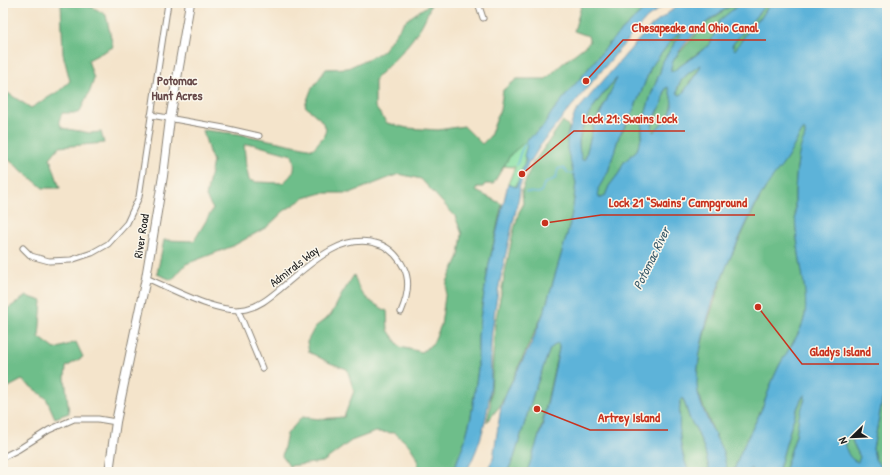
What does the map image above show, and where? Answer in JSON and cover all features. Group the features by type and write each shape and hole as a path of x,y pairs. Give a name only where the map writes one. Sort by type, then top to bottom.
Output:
{"main road":[{"name":"River Road","path":"108,472 116,422 146,278 163,176 170,119 190,3"}],"street":[{"path":"23,248 31,256 49,261 71,260 92,253 108,244 127,223 139,198 168,3"},
{"path":"478,3 483,18"},
{"path":"152,116 224,128 260,136"},
{"name":"Admirals Way","path":"146,278 212,306 227,310 238,310 255,306 267,300 316,260 334,248 348,243 369,241 380,244 391,250 404,267 407,275 408,294 401,312"},
{"path":"238,310 262,368"},
{"path":"3,457 49,430 74,419 98,419 116,422"}],"green space":[{"path":"61,3 85,4 106,15 113,47 88,60 94,79 90,91 79,113 62,113 59,121 62,128 90,133 101,132 104,143 59,147 50,158 60,188 43,188 3,155 3,90 31,108 59,91 70,81 63,54"},
{"path":"431,3 416,35 375,79 375,107 387,123 407,128 438,130 464,126 482,144 490,136 500,110 503,90 517,79 546,79 590,42 588,36 574,31 582,3 651,3 643,13 639,14 613,39 552,112 543,127 511,154 493,184 485,184 483,187 477,187 476,191 502,204 489,264 480,318 478,336 478,369 471,417 465,440 453,472 417,472 418,459 409,445 395,433 375,432 351,441 323,462 289,466 282,456 287,434 302,417 320,419 344,417 354,391 347,369 330,363 309,352 307,342 315,327 331,315 354,275 362,293 374,304 387,311 388,330 400,347 422,352 433,343 441,325 447,282 459,256 462,234 455,216 421,179 399,174 350,193 322,193 304,198 284,211 267,227 233,246 186,264 172,280 157,274 164,240 194,241 213,209 206,197 213,161 203,130 239,134 313,149 324,136 326,128 320,119 305,106 311,90 326,69 348,68 382,52 405,21","holes":["252,144 292,155 294,170 283,183 255,182 249,180 244,145"]},
{"path":"735,3 741,3 720,21 710,44 675,70 671,71 673,60 706,23"},
{"path":"768,3 769,5 761,18 754,23 737,49 733,49 733,44"},
{"path":"680,32 680,35 663,61 642,125 642,136 637,150 624,162 619,173 609,186 605,196 598,198 597,189 608,172 619,136 629,120 651,67 670,42"},
{"path":"701,64 682,94 678,94 679,85 682,81 689,73"},
{"path":"619,76 594,124 585,159 582,160 579,145 583,127 599,99"},
{"path":"666,87 668,87 671,95 671,112 655,131 652,132 651,128 663,101"},
{"path":"563,121 569,127 567,137 576,183 569,228 545,309 500,406 487,422 490,408 495,323 513,233 519,212 523,205 522,190 532,165"},
{"path":"803,129 805,129 805,136 797,165 795,205 797,239 806,299 805,315 797,335 776,372 760,413 741,452 734,472 729,472 698,392 696,383 700,351 706,327 726,267 768,183 787,158"},
{"path":"527,139 527,151 524,164 515,187 508,184 515,167 504,166 511,154"},
{"path":"26,296 42,301 39,337 55,349 76,342 83,357 66,367 65,378 69,413 55,418 46,398 22,380 3,390 3,309 9,308"},
{"path":"557,343 559,345 559,349 533,457 527,472 507,472 514,458 534,392 550,349"},
{"path":"887,381 887,463 880,466 875,459 873,449"},
{"path":"806,393 796,435 784,472 779,472 784,449 795,416 802,398"},
{"path":"681,398 683,398 690,420 696,429 704,448 710,472 689,472 682,451 679,429"},
{"path":"851,433 853,443 860,457 858,462 850,457 846,449 846,440"}],"water":[{"path":"651,3 667,3 647,18 635,31 561,119 540,146 531,161 529,161 519,188 519,196 504,260 495,308 491,338 490,391 484,427 472,461 466,472 453,472 465,440 471,417 478,369 478,336 480,318 489,264 508,184 516,187 526,160 524,156 527,139 543,127 552,112 613,39"},
{"name":"Potomac River","path":"681,3 735,3 709,20 690,38 674,60 671,66 671,71 673,71 710,44 720,20 741,3 767,3 733,44 732,46 735,50 754,22 761,18 769,5 768,3 887,3 887,381 873,449 875,459 880,466 887,463 887,472 784,472 796,435 805,394 794,416 779,472 751,472 751,468 749,472 734,472 741,452 760,413 776,372 797,335 805,315 806,307 795,218 795,186 801,146 805,136 804,129 786,161 764,190 747,222 718,288 702,343 697,382 698,390 703,408 723,452 729,472 710,472 704,448 696,429 690,420 683,398 680,401 680,437 685,463 689,472 527,472 542,427 559,349 559,345 557,343 550,349 534,392 514,458 507,472 486,472 493,459 501,407 507,391 532,342 545,309 569,228 576,183 567,149 567,137 575,113 649,28","holes":["680,32 681,33 663,61 642,125 642,136 637,150 624,162 619,173 609,186 605,196 599,198 598,189 608,172 619,136 629,120 651,67 670,42","701,65 697,73 680,95 678,94 677,90 679,85 689,73","617,78 594,124 585,159 582,160 579,145 580,137 587,118 605,91","668,87 671,95 672,107 665,120 653,132 652,124 663,101 666,88","852,434 853,443 860,457 858,462 850,457 846,449 847,440"]}],"waterway":[{"path":"517,165 522,149 529,141"},
{"path":"526,192 541,192 544,184 556,178 558,169 564,168 568,173 574,173"}],"place":[{"name":"Chesapeake and Ohio Canal","path":"586,81"},
{"name":"Lock 21: Swains Lock","path":"522,174"},
{"name":"Lock 21 “Swains” Campground","path":"545,223"},
{"name":"Gladys Island","path":"758,307"},
{"name":"Artrey Island","path":"537,409"}],"district":[{"name":"Potomac Hunt Acres","path":"177,88"}]}
